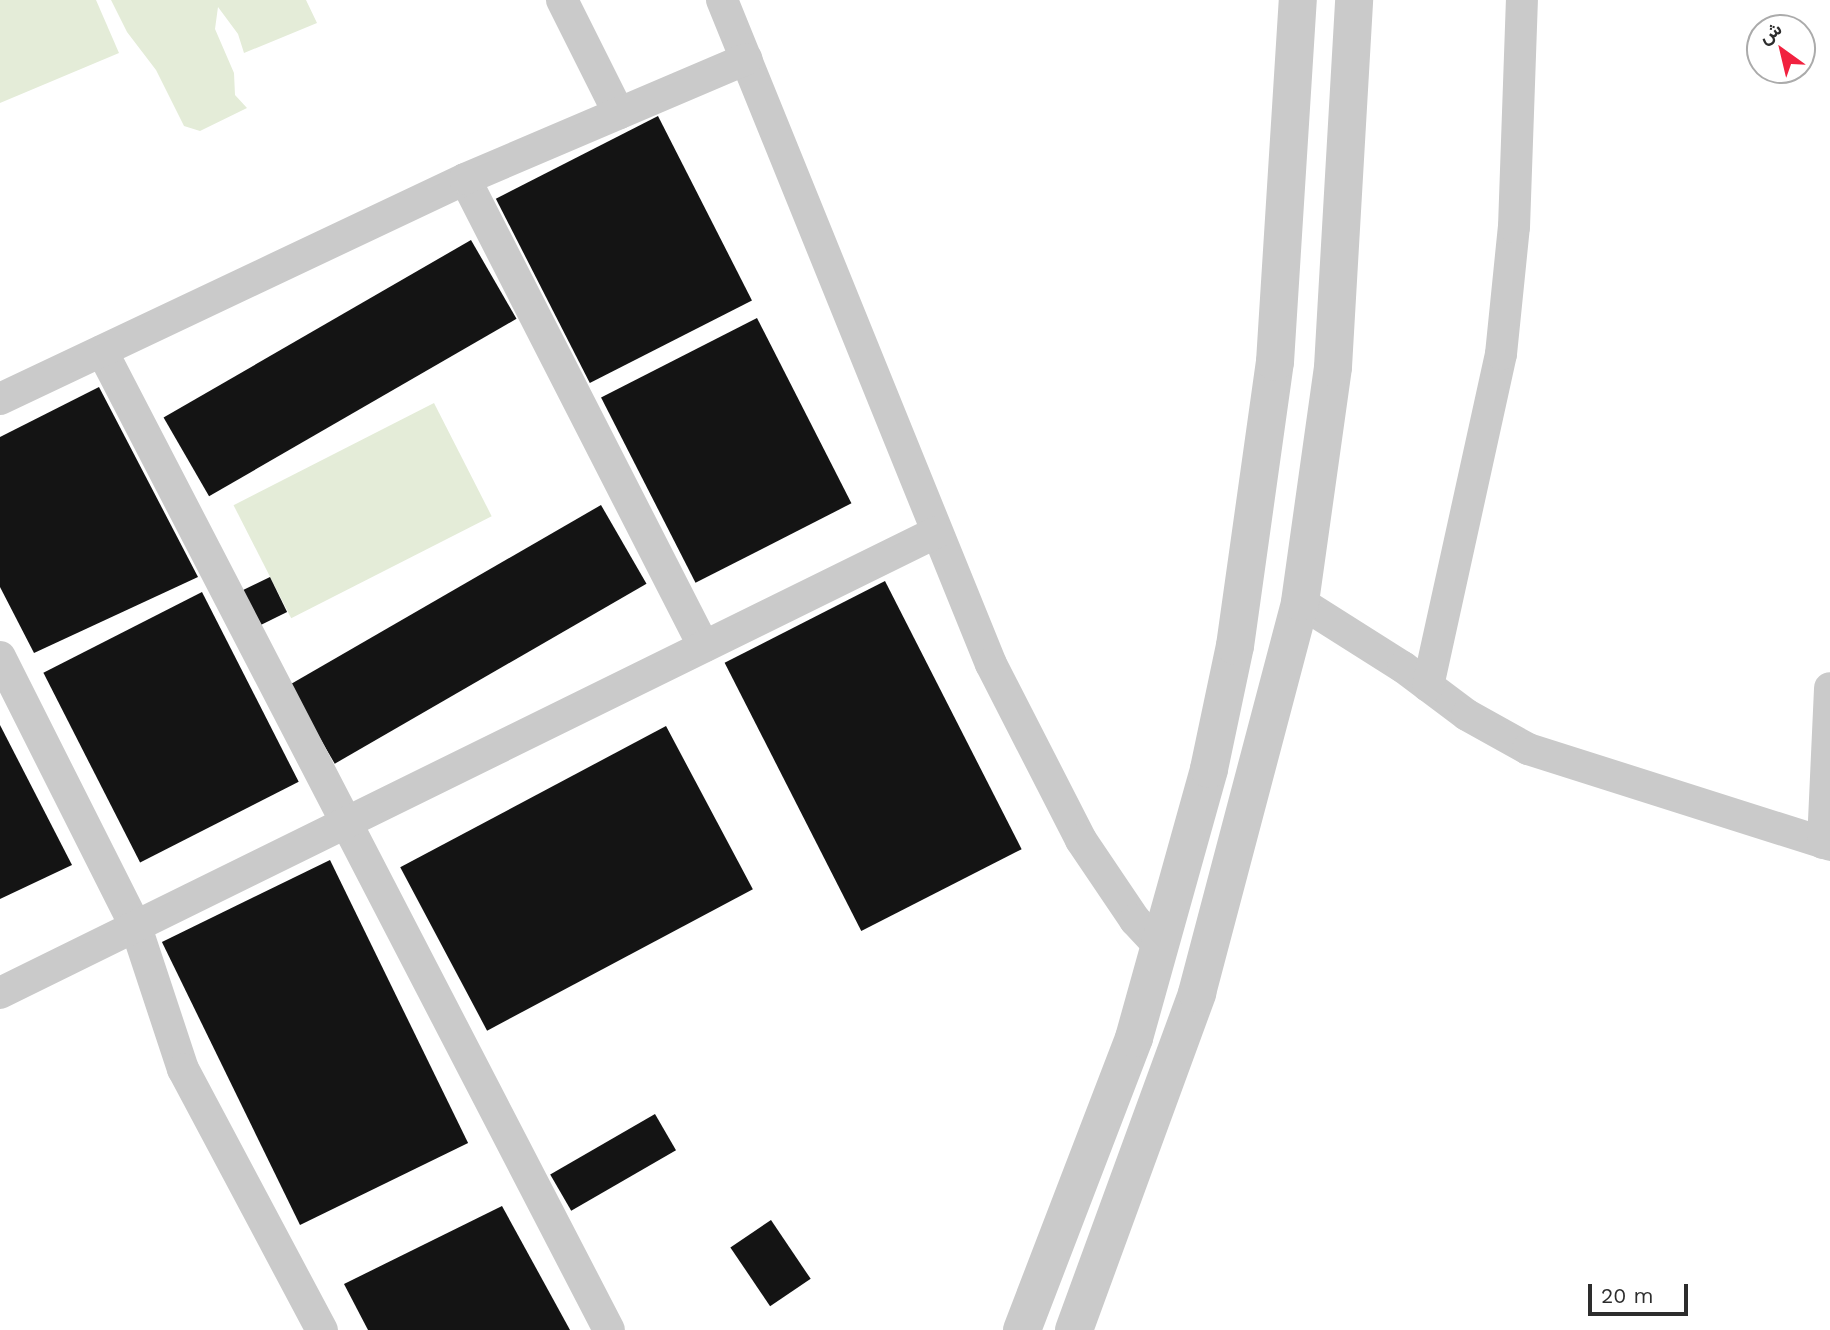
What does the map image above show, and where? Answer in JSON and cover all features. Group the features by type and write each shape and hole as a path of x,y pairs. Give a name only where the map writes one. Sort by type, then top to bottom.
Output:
{"street":[{"path":"562,0 619,114"},
{"path":"722,0 991,664 1081,840 1160,947"},
{"path":"1022,1330 1134,1038 1209,769 1235,646 1258,498 1275,362 1298,0"},
{"path":"1074,1330 1197,993 1300,603 1333,367 1354,0"},
{"path":"1428,686 1501,355 1514,227 1522,0"},
{"path":"0,399 465,178 746,60"},
{"path":"465,178 704,647"},
{"path":"102,351 349,822 610,1330"},
{"path":"0,993 937,531"},
{"path":"1300,603 1428,686 1467,715 1528,749 1826,844 1830,688"},
{"path":"3,670 136,927 183,1069 322,1330"}],"green space":[{"path":"0,0 96,0 119,53 0,103"},
{"path":"111,0 306,0 317,23 244,53 238,34 218,7 215,29 234,73 235,95 247,108 200,131 184,126 156,70 127,32"},
{"path":"434,403 492,516 291,618 234,505"}],"building":[{"path":"658,116 752,300 590,383 496,199"},
{"path":"471,240 516,319 209,496 164,418"},
{"path":"757,318 851,503 696,583 601,397"},
{"path":"99,387 198,577 34,653 0,587 0,437"},
{"path":"601,505 646,584 335,764 289,685"},
{"path":"270,577 287,612 259,626 242,591"},
{"path":"885,581 1022,849 861,931 725,663"},
{"path":"202,592 299,782 140,863 43,673"},
{"path":"0,725 72,865 0,899"},
{"path":"666,726 753,889 487,1031 400,867"},
{"path":"330,860 468,1143 300,1225 162,942"},
{"path":"655,1114 676,1150 571,1211 550,1174"},
{"path":"502,1206 570,1330 368,1330 344,1284"},
{"path":"771,1220 811,1279 770,1306 730,1247"}]}
